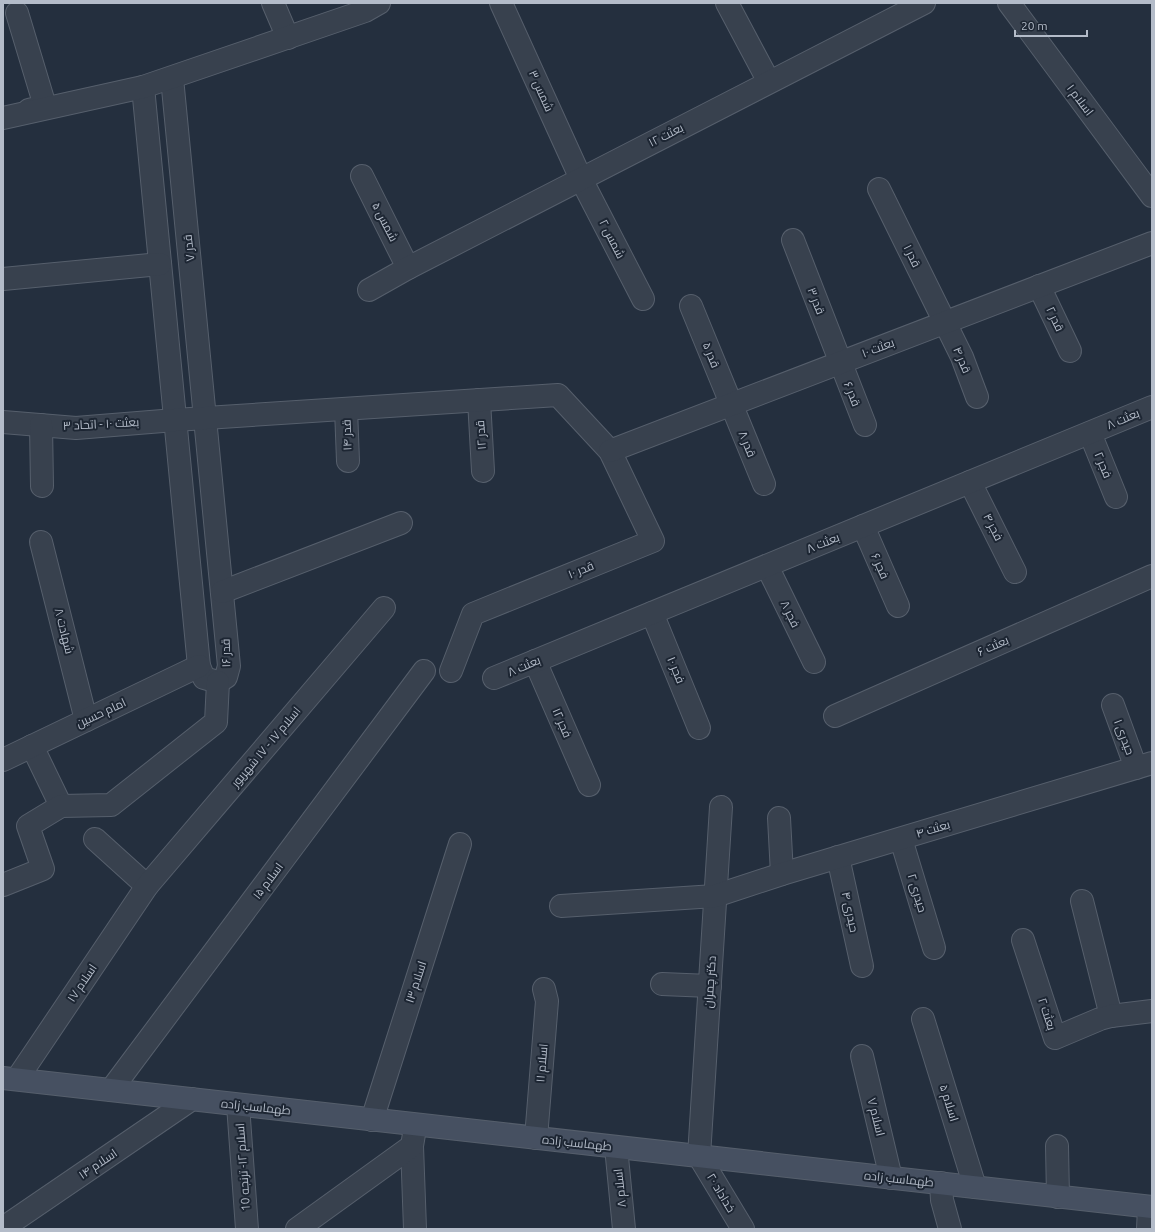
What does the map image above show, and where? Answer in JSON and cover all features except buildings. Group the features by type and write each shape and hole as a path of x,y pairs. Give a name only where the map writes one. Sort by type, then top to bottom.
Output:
{"main road":[{"name":"طهماسب زاده","path":"10,1079 372,1120 414,1135 536,1138 1150,1207"}],"street":[{"path":"273,3 288,38"},
{"path":"3,117 143,87 365,11 379,3"},
{"name":"شمس ۳","path":"501,3 581,179"},
{"path":"727,3 769,82"},
{"name":"بعثت ۱۲","path":"369,290 408,268 924,3"},
{"name":"اسلام ۱","path":"1009,3 1152,196"},
{"path":"3,117 46,106 17,13"},
{"name":"قدر ۷","path":"172,78 205,418"},
{"path":"143,87 200,666"},
{"name":"شمس ۵","path":"362,176 408,268"},
{"name":"شمس ۲","path":"581,179 643,299"},
{"name":"قدر ۱","path":"879,189 945,323"},
{"name":"قدر ۳","path":"793,240 840,363"},
{"name":"بعثت ۱۰","path":"610,451 1149,244"},
{"path":"3,279 160,264"},
{"name":"قدر ۲","path":"1039,286 1070,351"},
{"name":"قدر ۵","path":"691,306 731,405"},
{"name":"قدر ۴","path":"945,323 962,357 977,398"},
{"name":"قدر ۶","path":"840,363 865,425"},
{"name":"بعثت ۱۰ - اتحاد ۳","path":"3,422 76,428 558,394 610,451"},
{"name":"قدر ۱۲","path":"479,400 483,471"},
{"name":"قدر ۸","path":"731,405 764,484"},
{"name":"بعثت ۸","path":"494,678 1152,407"},
{"name":"قدر ۱۴","path":"346,409 348,461"},
{"name":"قدر ۱۶","path":"200,666 204,678 218,682 226,677 229,666 205,418"},
{"path":"41,425 42,486"},
{"name":"فجر ۲","path":"1090,433 1116,497"},
{"name":"قدر ۱۰","path":"451,671 473,614 653,541 610,451"},
{"name":"فجر ۴","path":"970,482 1016,572"},
{"path":"222,592 401,524"},
{"name":"فجر ۶","path":"863,526 898,606"},
{"name":"شهادت ۸","path":"41,542 86,720"},
{"name":"فجر ۸","path":"767,566 814,662"},
{"name":"بعثت ۶","path":"835,716 1152,576"},
{"name":"اسلام ۱۷ - ۱۷ شهریور","path":"147,886 384,608"},
{"name":"فجر ۱۰","path":"652,613 699,728"},
{"name":"فجر ۱۲","path":"536,661 589,785"},
{"name":"امام حسین","path":"3,760 200,666"},
{"name":"اسلام ۱۵","path":"111,1090 424,671"},
{"path":"3,885 43,869 28,826 61,806 110,805 216,722 218,682"},
{"name":"حیدری ۱","path":"1113,705 1144,766"},
{"path":"32,746 61,806"},
{"name":"بعثت ۴","path":"561,906 715,896 782,874 1144,766"},
{"name":"دکتر چمران","path":"699,1156 721,807"},
{"path":"780,818 782,874"},
{"path":"95,839 147,886"},
{"name":"حیدری ۲","path":"901,839 934,948"},
{"name":"اسلام ۱۳","path":"372,1120 460,844"},
{"name":"حیدری ۴","path":"838,858 862,966"},
{"name":"اسلام ۱۷","path":"10,1079 147,886"},
{"path":"1082,901 1111,1016"},
{"name":"بعثت ۲","path":"1023,940 1055,1038 1100,1019 1111,1016 1152,1011"},
{"path":"662,984 710,986"},
{"name":"اسلام ۱۱","path":"536,1138 547,1001 544,989"},
{"name":"اسلام ۵","path":"923,1019 975,1187"},
{"name":"اسلام ۷","path":"862,1056 891,1178"},
{"name":"اسلام ۱۴","path":"3,1228 192,1099"},
{"name":"اسلام ۱۲- ترنجه 10","path":"238,1105 247,1229"},
{"path":"297,1229 414,1135"},
{"path":"414,1135 414,1229"},
{"path":"1056,1146 1058,1197"},
{"name":"اسلام ۸","path":"616,1147 624,1229"},
{"name":"خداداد ۲۰","path":"699,1156 743,1229"},
{"path":"941,1184 942,1200 950,1229"},
{"path":"1148,1229 1150,1207"}]}
